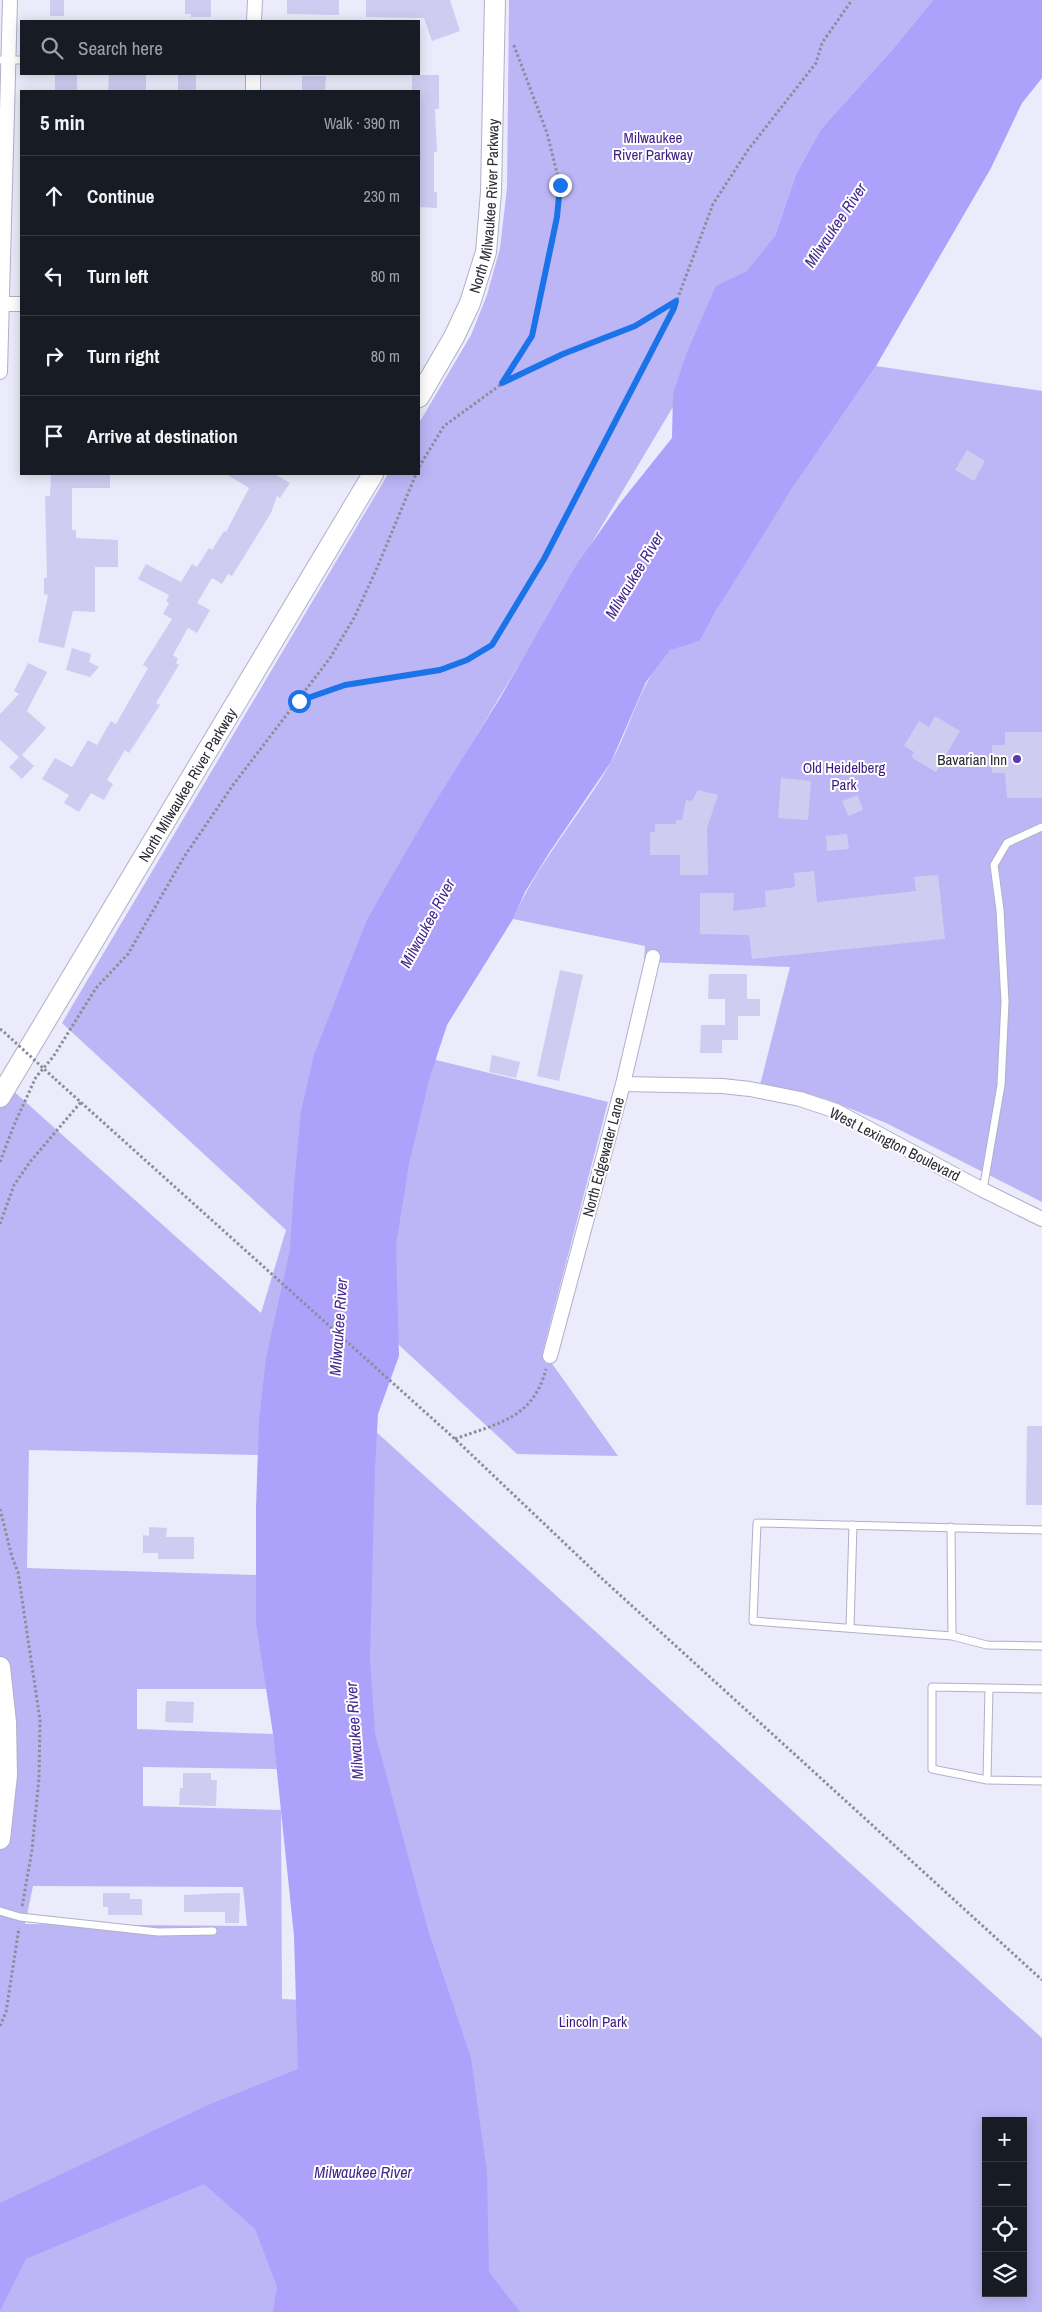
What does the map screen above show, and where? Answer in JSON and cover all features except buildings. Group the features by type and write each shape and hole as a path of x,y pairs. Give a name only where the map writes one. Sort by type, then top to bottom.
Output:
{"street":[{"path":"0,372 10,60 10,0"},
{"path":"254,20 255,0"},
{"name":"North Milwaukee River Parkway","path":"420,395 454,337 470,303 486,252 491,192 494,0"},
{"path":"253,75 253,90"},
{"path":"1,304 20,304"},
{"name":"North Milwaukee River Parkway","path":"0,1097 372,475"},
{"name":"North Edgewater Lane","path":"550,1356 623,1084 653,957"},
{"name":"West Lexington Boulevard","path":"623,1084 722,1086 750,1089 800,1099 836,1111 983,1190 1042,1219"},
{"path":"0,1667 6,1722 7,1775 0,1839"}],"lane":[{"path":"983,1190 1001,1085 1006,1002 1000,910 994,865 1007,843 1042,827"},
{"path":"1042,1530 756,1523 752,1621 952,1636 987,1645 1042,1646"},
{"path":"850,1628 853,1525"},
{"path":"951,1527 952,1636"},
{"path":"1042,1689 932,1687 932,1769 987,1780 1042,1782"},
{"path":"987,1780 989,1688"},
{"path":"0,1911 35,1919 158,1932 213,1931"}],"path":[{"path":"299,701 345,685 440,670 467,660 492,645 544,559 676,301 713,204 748,150 816,63 822,42 852,0"},
{"path":"502,383 532,336 557,217 560,185 547,132 510,38"},
{"path":"420,465 444,426 502,383 563,354 635,326 676,301"},
{"path":"0,1162 14,1125 36,1078 53,1057 96,988 128,954 184,857 233,785 330,658 354,618 416,475"},
{"path":"0,1029 406,1394 597,1574 1042,1980"},
{"path":"0,1224 14,1185 30,1162 81,1102"},
{"path":"455,1439 508,1420 532,1403 544,1377 550,1356"}],"green space":[{"path":"509,0 933,0 892,50 821,129 796,174 775,236 367,919 342,985 436,1060 608,1102 543,1351 618,1456 517,1454 387,1334 263,1388 258,1455 29,1450 27,1568 256,1575 266,1689 137,1689 137,1729 273,1734 277,1769 143,1767 143,1806 281,1810 282,1999 303,2000 361,1418 1042,2038 1042,2312 0,2312 0,1079 261,1313 286,1230 62,1023 387,475 420,475 420,421 471,335 487,295 500,248 507,188","holes":["33,1886 243,1887 247,1926 25,1924"]},
{"name":"Old Heidelberg Park","path":"876,366 1042,391 1042,1202 886,1123 826,1099 760,1085 790,967 644,962 645,946 513,919 534,878 610,764 642,692 658,664 671,650 700,641 719,605 761,536"}],"water":[{"name":"Milwaukee River","path":"933,0 1042,0 1042,78 1022,103 991,168 876,366 791,490 716,611 700,641 670,650 646,682 611,762 549,853 525,892 513,919 447,1025 429,1080 409,1164 396,1245 399,1356 378,1414 370,1659 375,1733 428,1930 471,2058 487,2173 489,2272 520,2312 273,2312 277,2287 255,2229 204,2184 26,2259 0,2311 0,2203 208,2105 298,2069 294,1936 273,1734 256,1623 256,1508 259,1420 266,1358 290,1250 301,1111 314,1055 367,919 429,812 500,698 577,564 620,503 672,438 673,394 687,352 716,286 747,271 775,236 796,174 821,129 892,50"}],"place":[{"name":"Bavarian Inn","path":"1017,759"}],"route":[{"path":"299,701 345,685 440,670 467,660 492,645 544,559 674,308 676,301 635,326 563,354 502,383 532,336 557,217 560,185"}],"park label":[{"name":"Milwaukee River Parkway","path":"653,146"},
{"name":"Lincoln Park","path":"593,2021"}]}
